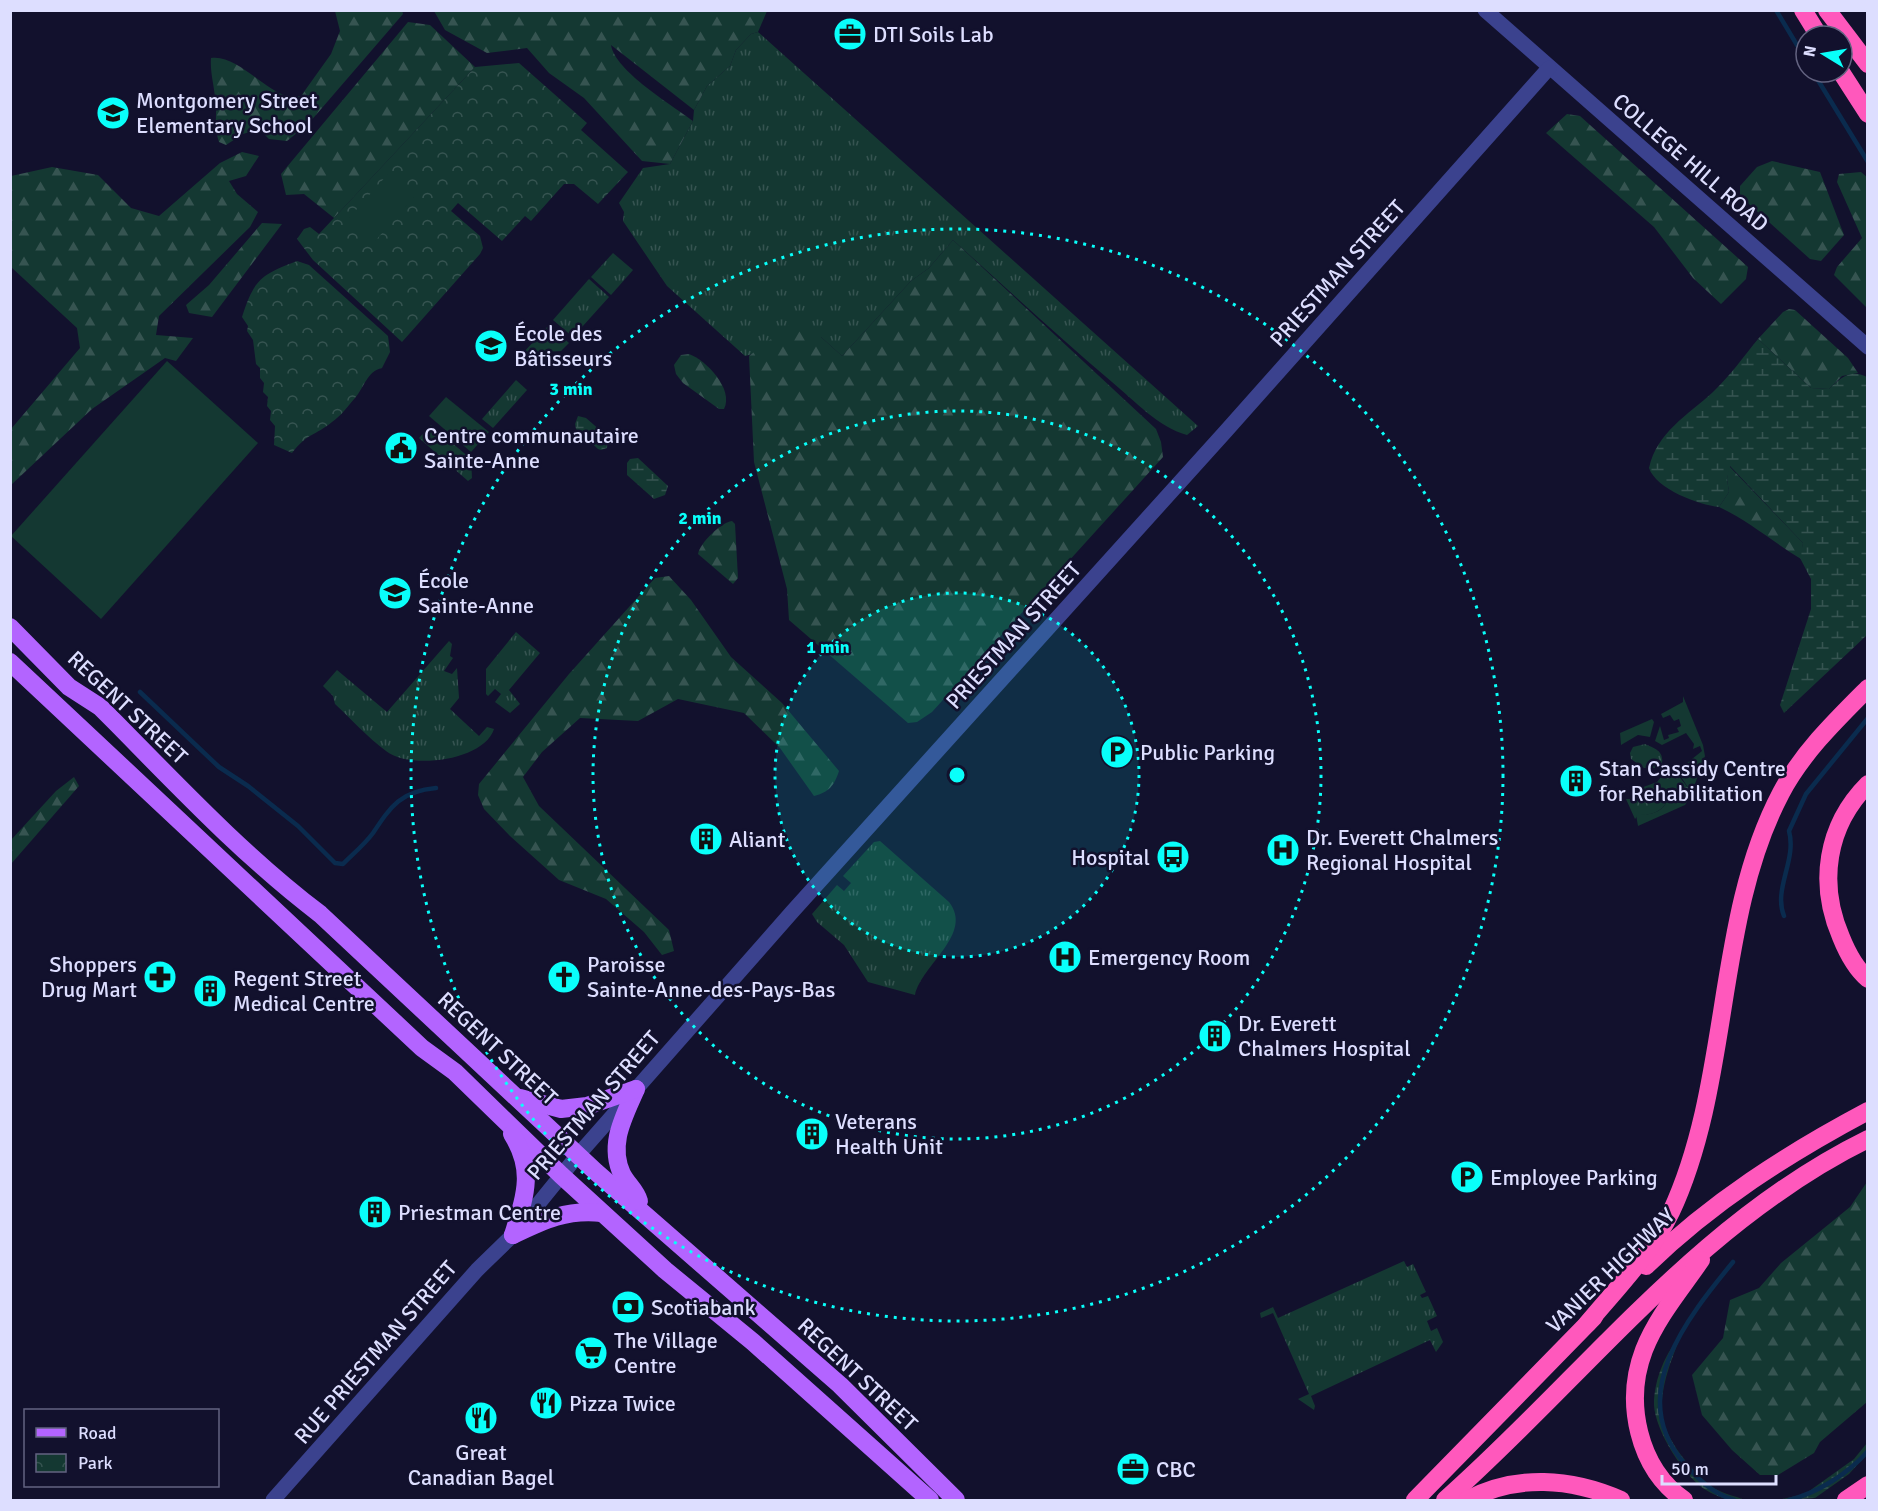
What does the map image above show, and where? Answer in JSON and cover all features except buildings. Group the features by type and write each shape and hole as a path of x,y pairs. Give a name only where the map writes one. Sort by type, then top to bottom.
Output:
{"highway":[{"path":"1803,10 1812,24"},
{"path":"1827,10 1868,64"},
{"path":"1849,84 1868,114"},
{"path":"1587,1324 1648,1250 1670,1214 1683,1183 1698,1138 1748,875 1781,791 1801,761 1868,688"},
{"path":"1868,784 1856,796 1838,827 1828,863 1828,885 1836,926 1848,955 1868,980"},
{"name":"VANIER HIGHWAY","path":"1415,1500 1674,1238 1738,1187 1800,1147 1868,1111"},
{"path":"1445,1500 1495,1455 1667,1280 1719,1235 1757,1205 1801,1176 1868,1139"},
{"path":"1684,1500 1671,1491 1650,1462 1637,1428 1635,1389 1644,1351 1667,1307 1719,1235"},
{"path":"1467,1500 1509,1485 1537,1480 1569,1483 1621,1500"},
{"path":"1846,1500 1868,1485"}],"main road":[{"name":"REGENT STREET","path":"10,627 69,687 100,707 226,834 285,888 320,914 641,1212 840,1386 956,1500"},
{"path":"10,638 27,646"},
{"name":"REGENT STREET","path":"10,662 422,1048 455,1072 561,1175 692,1295 753,1342 930,1500"},
{"path":"172,813 190,812 226,834"},
{"path":"517,1098 561,1109 596,1104 636,1089"},
{"path":"636,1089 616,1140 616,1161 626,1181 636,1192 641,1212"},
{"path":"501,1117 516,1141 527,1174 525,1195 513,1235"},
{"path":"513,1235 556,1215 580,1210 602,1213"}],"street":[{"name":"COLLEGE HILL ROAD","path":"1485,10 1868,347"},
{"name":"PRIESTMAN STREET","path":"513,1235 561,1175 636,1089 1549,68"},
{"name":"RUE PRIESTMAN STREET","path":"273,1500 477,1270 513,1235"}],"green space":[{"path":"402,10 403,14 309,123 287,141 269,139 259,129 243,134 226,145 219,142 216,130 216,104 211,58 230,61 278,92 289,96 301,96 331,54 340,31 335,11"},
{"path":"434,11 767,11 758,32 751,34 736,50 730,66 707,86 694,110 611,45 615,55 633,76 693,121 670,164 642,161 584,98 549,73 527,48 487,53 445,30"},
{"path":"408,22 430,25 475,67 334,218 304,194 286,195 281,174"},
{"path":"758,32 1198,426 1187,435 1157,420 953,240 929,268 911,281 842,356 821,337 745,356 667,286 623,221 624,212 619,203 643,168 670,164 693,121 694,110 707,86 730,66 736,50 751,34"},
{"path":"519,63 587,123 581,130 628,172 598,204 574,184 564,184 531,221 525,216 502,241 458,203 451,211 480,236 483,248 402,342 313,260 297,239 304,229 310,227 319,234 475,67"},
{"path":"1567,114 1580,116 1748,267 1746,279 1721,304 1693,278 1654,227 1546,133"},
{"path":"242,152 259,156 246,176 229,181 237,194 258,212 250,227 159,316 156,335 193,338 176,361 165,358 92,409 11,485 11,429 80,348 77,328 11,267 11,176 52,167 98,175 131,208 159,216 220,163"},
{"path":"1772,161 1820,172 1844,235 1821,261 1810,259 1740,196 1740,186 1757,167"},
{"path":"1861,172 1868,178 1867,308 1834,275 1837,267 1862,238 1837,182 1839,174"},
{"path":"388,174 414,197 375,241 349,218"},
{"path":"262,223 282,224 212,317 189,313 186,305 209,285"},
{"path":"953,240 1156,429 1163,457 932,712 917,722 908,723 789,620 787,589 754,462 749,356 793,322 821,337 842,356 911,281 929,268"},
{"path":"613,253 633,270 611,295 591,277"},
{"path":"297,261 309,265 388,336 390,352 382,368 369,376 358,394 341,414 326,427 307,438 292,453 274,445 275,426 270,420 268,397 263,392 264,383 260,378 260,368 256,364 253,340 242,317 250,295 260,280 274,270"},
{"path":"589,279 609,297 573,337 553,320"},
{"path":"1789,309 1795,310 1848,358 1858,373 1842,376 1829,389 1811,388 1758,339 1783,312"},
{"path":"549,325 569,343 561,351 523,353"},
{"path":"1758,339 1811,388 1829,389 1851,374 1867,377 1867,635 1784,713 1780,705 1811,609 1811,579 1800,558 1803,543 1730,466 1727,479 1729,492 1719,507 1679,495 1660,483 1649,468 1653,455 1666,434 1719,386"},
{"path":"689,354 703,362 717,376 725,393 724,409 719,409 683,383 676,374 674,365 681,355"},
{"path":"167,361 258,443 101,619 11,536"},
{"path":"516,380 527,390 493,428 482,419"},
{"path":"446,397 489,432 471,452 429,416"},
{"path":"578,416 586,418 608,437 607,448 598,449 576,429"},
{"path":"431,425 471,459 472,478 468,481 419,438"},
{"path":"638,458 668,486 665,495 654,499 627,475 627,463 630,459"},
{"path":"1729,466 1803,543 1801,559 1719,507 1729,492 1727,479"},
{"path":"732,521 735,524 738,578 733,584 698,554 702,544 711,534 722,525"},
{"path":"669,576 691,600 731,657 782,703 839,771 830,788 814,796 780,748 744,713 678,699 638,721 580,718 542,752 523,777 539,806 669,930 674,951 662,955 644,932 606,899 559,880 484,809 478,795 479,784 569,674 655,578"},
{"path":"516,632 540,653 509,690 520,704 510,713 495,702 501,694 495,689 488,696 486,694 486,669"},
{"path":"449,641 452,644 450,656 453,658 444,671 452,674 457,668 459,698 450,709 479,736 487,727 494,729 487,740 476,749 461,755 428,761 397,757 379,746 360,728 335,704 333,696 323,686 337,670 387,712"},
{"path":"1683,696 1703,745 1705,756 1690,798 1685,805 1638,826 1636,815 1654,813 1667,801 1676,803 1688,796 1689,789 1681,777 1689,770 1687,763 1702,751 1700,746 1693,749 1694,744 1686,733 1662,745 1655,741 1660,726 1664,740 1669,738 1668,735 1679,732 1677,728 1681,726 1679,719 1674,721 1670,715 1663,718 1661,714 1683,702"},
{"path":"1652,719 1654,722 1650,737 1638,735 1621,745 1620,733"},
{"path":"1645,744 1657,750 1661,755 1662,763 1656,768 1644,768 1631,759 1630,753 1633,747"},
{"path":"1674,770 1689,789 1688,796 1676,803 1667,801 1659,811 1638,815 1635,819 1626,799 1630,799 1638,789 1657,782 1666,771"},
{"path":"74,777 79,786 11,864 11,840 56,791"},
{"path":"880,841 949,902 955,914 955,926 951,937 919,983 915,995 868,982 844,945 817,922 812,914 837,885 844,891 851,883 843,876 874,842"},
{"path":"1867,1182 1867,1402 1820,1442 1814,1453 1778,1475 1760,1475 1732,1450 1702,1415 1692,1375 1723,1338 1730,1300 1759,1288 1781,1263 1850,1207"},
{"path":"1404,1261 1407,1267 1413,1264 1426,1292 1420,1295 1422,1298 1428,1296 1437,1316 1427,1321 1431,1331 1437,1328 1443,1342 1436,1352 1430,1340 1311,1396 1315,1406 1314,1410 1298,1399 1309,1394 1273,1313 1261,1318 1260,1313 1273,1307 1278,1318"},
{"path":"1682,1333 1663,1393 1664,1424 1680,1454 1703,1479 1719,1491 1745,1500 1720,1497 1697,1484 1672,1452 1659,1427 1654,1405 1656,1385 1666,1357"},
{"path":"1867,1443 1867,1454 1849,1474 1815,1498 1778,1500 1805,1494 1854,1459"}],"waterway":[{"path":"1776,10 1794,40"},
{"path":"1820,84 1868,162"},
{"path":"140,692 219,767 248,786 298,826 335,863 343,864 359,849 392,808 405,796 436,788"},
{"path":"1784,916 1781,895 1790,853 1789,831 1806,794 1868,718"},
{"path":"1733,1262 1698,1307 1669,1358 1661,1384 1660,1411 1667,1437 1684,1463 1706,1485 1734,1500"},
{"path":"1789,1500 1832,1482 1868,1451"}],"place":[{"name":"DTI Soils Lab","path":"850,34"},
{"name":"Montgomery Street Elementary School","path":"113,113"},
{"name":"École des Bâtisseurs","path":"491,346"},
{"name":"Centre communautaire Sainte-Anne","path":"401,448"},
{"name":"École Sainte-Anne","path":"395,593"},
{"name":"Public Parking","path":"1117,752"},
{"name":"Stan Cassidy Centre for Rehabilitation","path":"1576,781"},
{"name":"Aliant","path":"706,839"},
{"name":"Dr. Everett Chalmers Regional Hospital","path":"1283,850"},
{"name":"Hospital","path":"1173,857"},
{"name":"Emergency Room","path":"1065,957"},
{"name":"Shoppers Drug Mart","path":"160,977"},
{"name":"Paroisse Sainte-Anne-des-Pays-Bas","path":"564,977"},
{"name":"Regent Street Medical Centre","path":"210,991"},
{"name":"Dr. Everett Chalmers Hospital","path":"1215,1036"},
{"name":"Veterans Health Unit","path":"812,1134"},
{"name":"Employee Parking","path":"1467,1177"},
{"name":"Priestman Centre","path":"375,1212"},
{"name":"Scotiabank","path":"628,1307"},
{"name":"The Village Centre","path":"591,1353"},
{"name":"Pizza Twice","path":"546,1403"},
{"name":"Great Canadian Bagel","path":"481,1418"},
{"name":"CBC","path":"1133,1469"}]}
